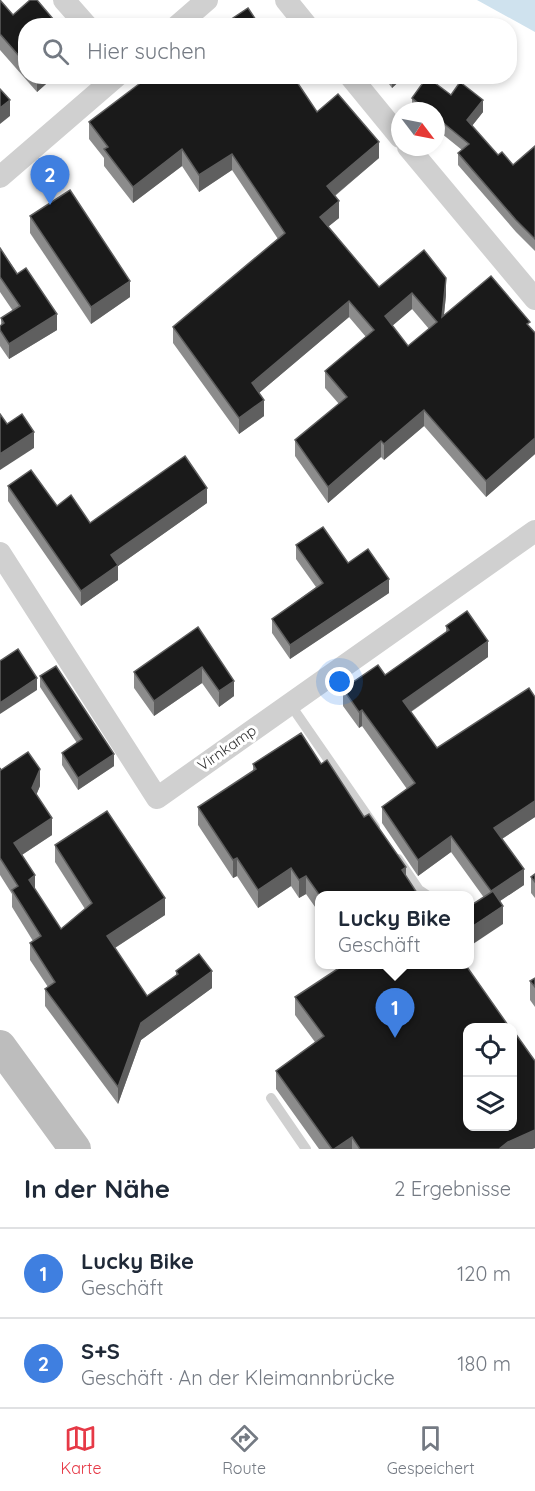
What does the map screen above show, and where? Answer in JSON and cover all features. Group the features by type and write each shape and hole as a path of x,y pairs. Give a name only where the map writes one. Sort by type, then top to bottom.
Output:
{"main road":[{"path":"0,1046 75,1149"}],"street":[{"path":"64,0 80,18"},
{"path":"186,18 207,0"},
{"path":"286,0 301,18"},
{"path":"0,177 108,84"},
{"path":"357,84 391,126"},
{"path":"416,156 535,299"},
{"name":"Virnkamp","path":"0,554 157,798 535,531"}],"lane":[{"path":"290,704 385,841"},
{"path":"392,851 420,891"},
{"path":"271,1098 306,1149"}],"water":[{"path":"477,0 535,0 535,32 517,22 517,18 510,18"}],"building":[{"path":"0,0 13,15 30,0 37,0 52,18 18,18 18,55 0,34"},
{"path":"248,8 255,18 233,18"},
{"path":"139,84 298,84 317,112 338,94 379,142 327,186 339,201 320,217 379,287 424,250 446,278 442,317 491,276 530,322 527,324 535,333 535,438 486,481 424,410 384,444 381,441 328,487 295,440 347,397 325,371 374,330 349,301 252,383 264,400 239,418 173,327 285,233 232,154 199,175 182,149 133,187 104,149 108,147 89,122","holes":["412,293 437,322 408,346 385,316"]},
{"path":"422,84 436,84 451,95 459,84 463,84 483,100 467,120 498,155 502,152 513,165 535,146 535,239 458,153 469,144 445,124 445,102 417,102 412,98"},
{"path":"0,89 10,100 0,108"},
{"path":"70,190 130,281 91,307 30,216"},
{"path":"0,248 17,274 26,268 57,314 9,344 0,330 0,326 4,323 1,318 20,306 0,277"},
{"path":"0,414 7,424 22,414 34,432 0,454"},
{"path":"185,456 207,488 111,555 118,565 81,591 8,486 31,470 57,506 71,495 90,523"},
{"path":"323,527 348,563 368,549 389,579 290,645 272,619 323,583 296,545"},
{"path":"467,611 488,641 403,701 437,748 529,688 535,697 535,801 494,828 524,869 491,891 451,836 418,860 382,807 415,783 362,710 359,712 343,689 378,665 385,675 449,630 446,626"},
{"path":"198,627 234,681 219,691 202,667 154,701 134,672"},
{"path":"18,649 37,678 0,703 0,661"},
{"path":"56,666 114,754 78,778 62,753 82,739 40,676"},
{"path":"301,733 321,764 327,760 364,817 369,814 406,867 402,870 416,891 316,891 306,876 299,880 291,868 258,890 237,858 233,860 198,807 256,769 253,764"},
{"path":"28,752 40,769 32,788 52,818 14,843 35,875 29,880 61,929 92,903 55,845 107,811 165,898 107,936 147,996 178,974 176,971 199,954 212,971 141,1023 118,1087 45,989 55,982 30,943 41,936 12,890 18,886 0,858 0,768 1,770"},
{"path":"493,891 503,906 474,925 474,903"},
{"path":"337,969 469,969 506,1023 463,1023 463,1131 517,1131 517,1036 535,1061 535,1130 508,1142 499,1149 360,1149 352,1137 332,1149 276,1071 324,1036 295,997"}],"place":[{"name":"S+S","path":"50,205"},
{"name":"Lucky Bike","path":"395,1038"}]}
